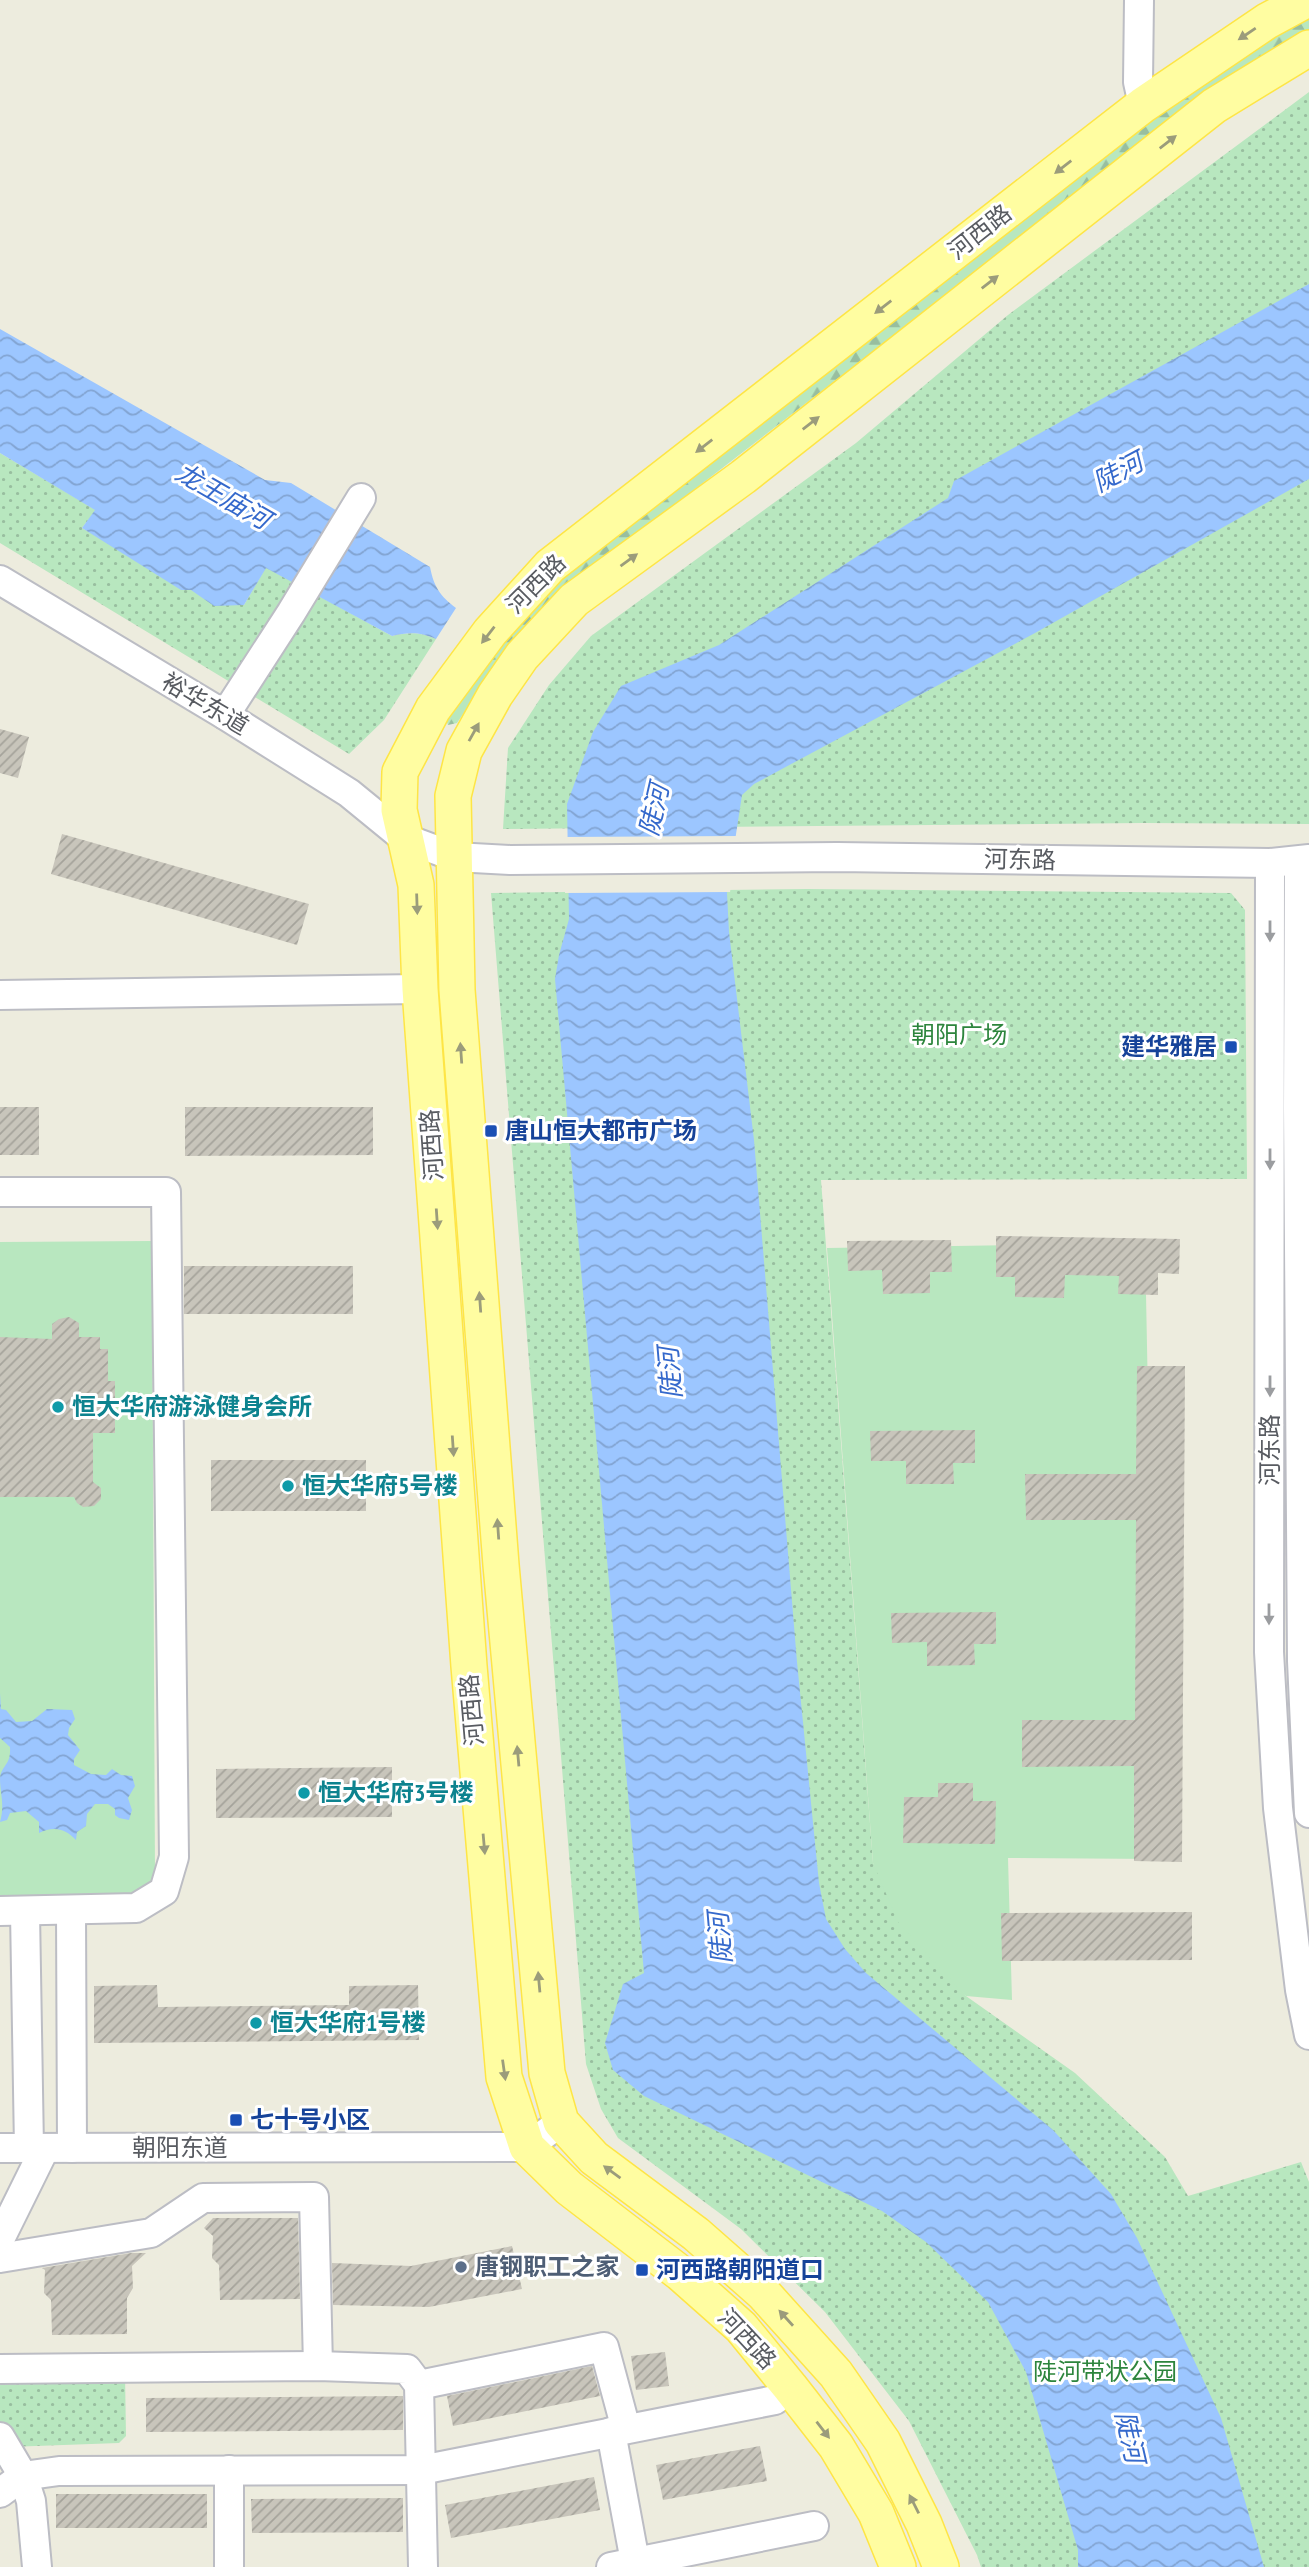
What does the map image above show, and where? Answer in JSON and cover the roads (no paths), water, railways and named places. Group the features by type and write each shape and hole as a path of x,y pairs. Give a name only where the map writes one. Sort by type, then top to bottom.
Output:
{"main road":[{"name":"河西路","path":"898,2567 876,2512 836,2446 790,2387 741,2327 680,2273 569,2188 527,2147 504,2077 468,1666 416,885 399,810 400,772 433,709 489,632 550,566 1143,105 1267,20 1307,0"},
{"name":"河西路","path":"942,2567 883,2442 836,2374 763,2293 696,2234 594,2158 561,2122 547,2073 501,1565 457,990 453,796 464,751 495,695 523,656 574,600 743,477 1214,106 1309,48"}],"street":[{"path":"1139,0 1138,82 1143,105"},
{"path":"225,715 361,498"},
{"name":"裕华东道","path":"0,580 349,793 404,838 454,858 510,860"},
{"name":"河东路","path":"510,860 770,857 1270,863 1304,860 1302,1661 1309,1813"},
{"name":"河东路","path":"1270,863 1269,1653 1278,1808 1300,1990 1309,2035"},
{"path":"0,995 421,989"},
{"path":"0,1192 166,1192 174,1857 164,1891 136,1908 13,1912 49,2148"},
{"path":"0,2239 49,2148 71,1911"},
{"path":"527,2147 561,2122"},
{"name":"朝阳东道","path":"0,2148 527,2147"},
{"path":"0,2258 151,2233 203,2198 314,2197 318,2366"},
{"path":"419,2385 604,2347 619,2430 628,2565 814,2526"},
{"path":"0,2369 318,2366 407,2369 419,2385 423,2567"},
{"path":"0,2493 23,2476 59,2471 421,2470 775,2400 790,2387"},
{"path":"0,2437 23,2476 31,2501 37,2567"},
{"path":"229,2470 229,2567"}],"water":[{"name":"陡河","path":"1309,284 1309,479 1035,633 754,784 742,795 727,893 729,932 754,1140 797,1662 819,1883 826,1919 845,1949 866,1973 1053,2130 1111,2194 1137,2238 1221,2418 1264,2567 1078,2567 1078,2550 1026,2372 988,2302 926,2242 882,2211 644,2096 613,2070 605,2043 623,1984 644,1973 555,979 569,919 567,804 593,732 621,686 719,645 948,498 954,481"},
{"name":"龙王庙河","path":"0,329 265,480 291,483 430,567 438,590 456,608 436,639 414,633 392,636 266,568 244,605 214,606 191,590 181,590 82,528 95,510 0,453"},
{"path":"0,1693 1,1709 6,1710 16,1722 32,1721 47,1709 72,1710 75,1719 68,1735 80,1750 74,1759 74,1765 91,1774 106,1775 112,1769 121,1775 132,1776 135,1786 128,1798 132,1810 129,1820 115,1815 115,1809 108,1804 95,1804 87,1814 86,1826 77,1832 76,1840 59,1829 39,1833 39,1822 26,1811 10,1813 7,1820 0,1822 0,1778 9,1758 10,1747 0,1738"}],"place":[{"name":"建华雅居","path":"1231,1047"},
{"name":"唐山恒大都市广场","path":"491,1131"},
{"name":"恒大华府游泳健身会所","path":"58,1407"},
{"name":"恒大华府5号楼","path":"288,1486"},
{"name":"恒大华府3号楼","path":"304,1793"},
{"name":"恒大华府1号楼","path":"256,2023"},
{"name":"七十号小区","path":"236,2120"},
{"name":"唐钢职工之家","path":"461,2267"},
{"name":"河西路朝阳道口","path":"642,2270"}],"park label":[{"name":"朝阳广场","path":"959,1035"},
{"name":"陡河带状公园","path":"1105,2372"}]}
